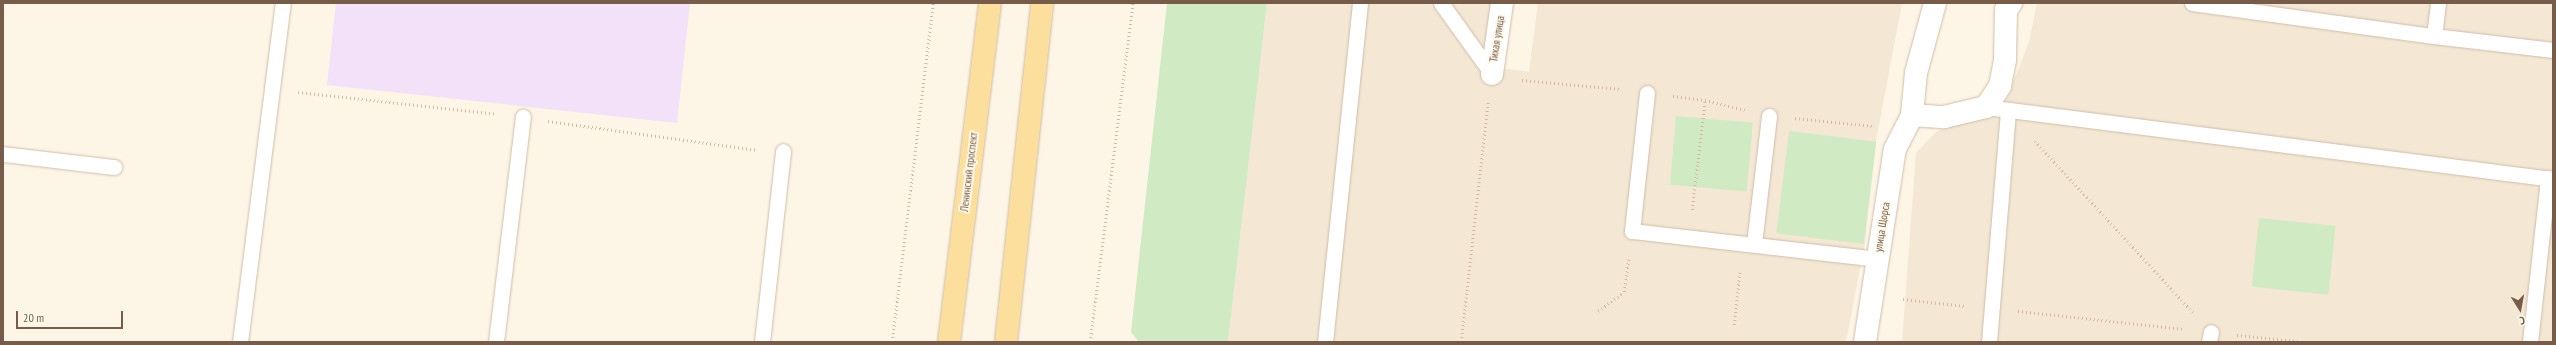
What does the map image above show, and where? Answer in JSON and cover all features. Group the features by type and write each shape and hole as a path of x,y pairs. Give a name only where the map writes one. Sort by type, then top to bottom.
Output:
{"main road":[{"name":"Ленинский проспект","path":"949,342 990,3"},
{"path":"1006,342 1042,3"}],"street":[{"name":"Тихая улица","path":"1492,74 1502,3"},
{"path":"1935,3 1916,73 1908,123 1944,117 1986,107 2000,86 2005,60 2006,10 2011,3"},
{"name":"улица Щорса","path":"1865,342 1874,296 1877,259 1895,149 1908,123"}],"lane":[{"path":"240,342 283,3"},
{"path":"1325,342 1360,3"},
{"path":"1441,3 1492,74"},
{"path":"2192,3 2434,36 2553,50"},
{"path":"2434,36 2438,3"},
{"path":"1647,93 1632,231 1877,259"},
{"path":"1986,107 2008,111 2550,178 2530,342"},
{"path":"1989,342 2008,111"},
{"path":"1748,244 1769,116"},
{"path":"496,342 523,118"},
{"path":"762,342 783,151"},
{"path":"3,154 114,167"}],"path":[{"path":"892,342 932,3"},
{"path":"1090,342 1133,3"},
{"path":"1461,342 1492,74 1534,82 1602,86 1705,100 1769,116 1908,123"},
{"path":"1689,237 1705,100"},
{"path":"2008,111 2210,337"},
{"path":"1598,311 1624,292 1632,231"},
{"path":"1734,325 1748,244"},
{"path":"1874,296 1993,308 2210,337 2304,342"}],"shaded area":[{"path":"336,3 690,3 677,123 327,85"},
{"path":"1267,3 1494,3 1485,66 1529,72 1538,3 1902,3 1876,141 1865,243 1846,342 1228,342"},
{"path":"2037,3 2553,3 2553,342 1902,342 1916,153 1936,132 2005,103 2029,42"}],"green space":[{"path":"1167,3 1267,3 1228,342 1142,342 1138,341 1131,332"},
{"path":"1676,116 1753,123 1747,191 1670,185"},
{"path":"1789,131 1876,142 1864,244 1776,233"},
{"path":"2259,218 2336,226 2328,295 2252,287"}]}
